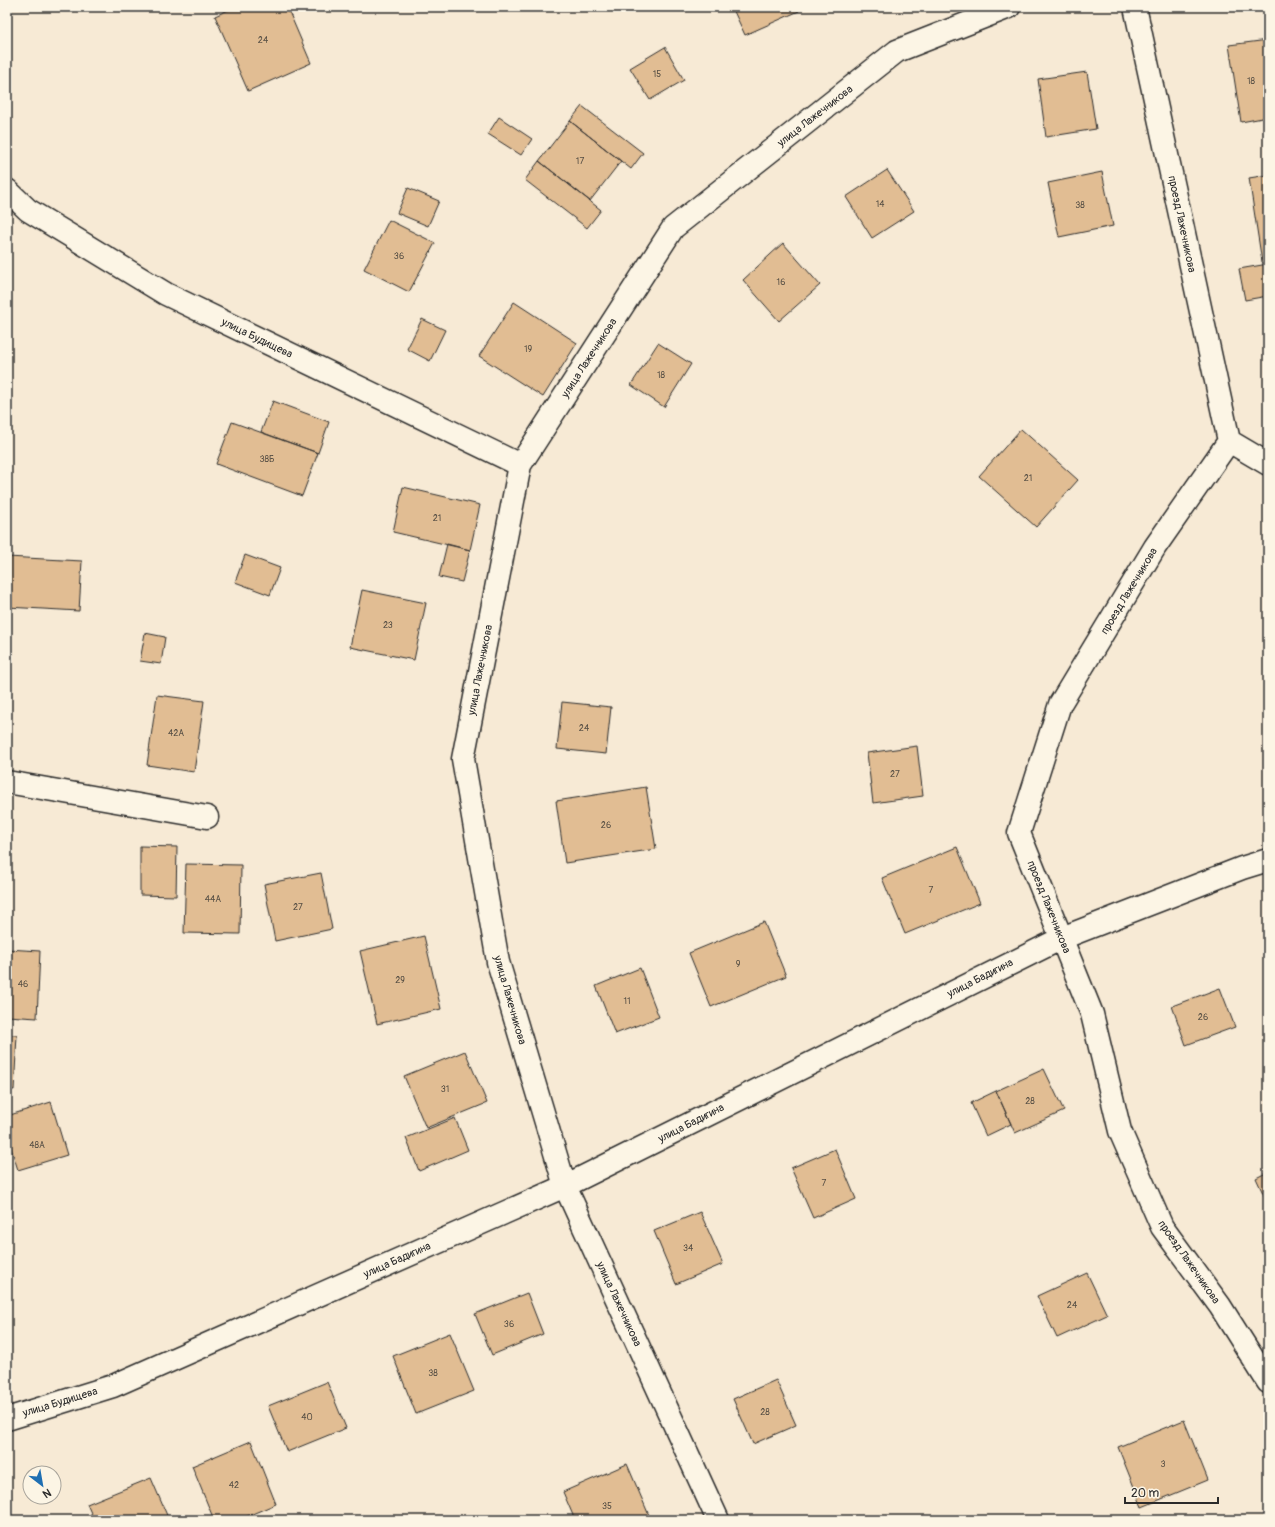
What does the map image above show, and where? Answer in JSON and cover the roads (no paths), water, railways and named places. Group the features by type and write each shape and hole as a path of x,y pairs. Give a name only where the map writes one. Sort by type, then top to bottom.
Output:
{"street":[{"name":"улица Лажечникова","path":"718,1520 565,1186 498,962 463,759 520,465 673,228 897,50 1010,7"},
{"name":"проезд Лажечникова","path":"1135,7 1229,441 1155,547 1060,704 1019,833 1092,1014 1100,1053 1120,1132 1162,1227 1220,1306 1268,1382"},
{"name":"улица Будищева","path":"7,190 28,210 166,294 520,465"},
{"path":"1229,441 1268,464"},
{"path":"7,782 207,817"},
{"name":"улица Бадигина","path":"112,1386 565,1186 1062,938 1242,868 1268,860"},
{"name":"улица Будищева","path":"7,1419 112,1386"}]}
